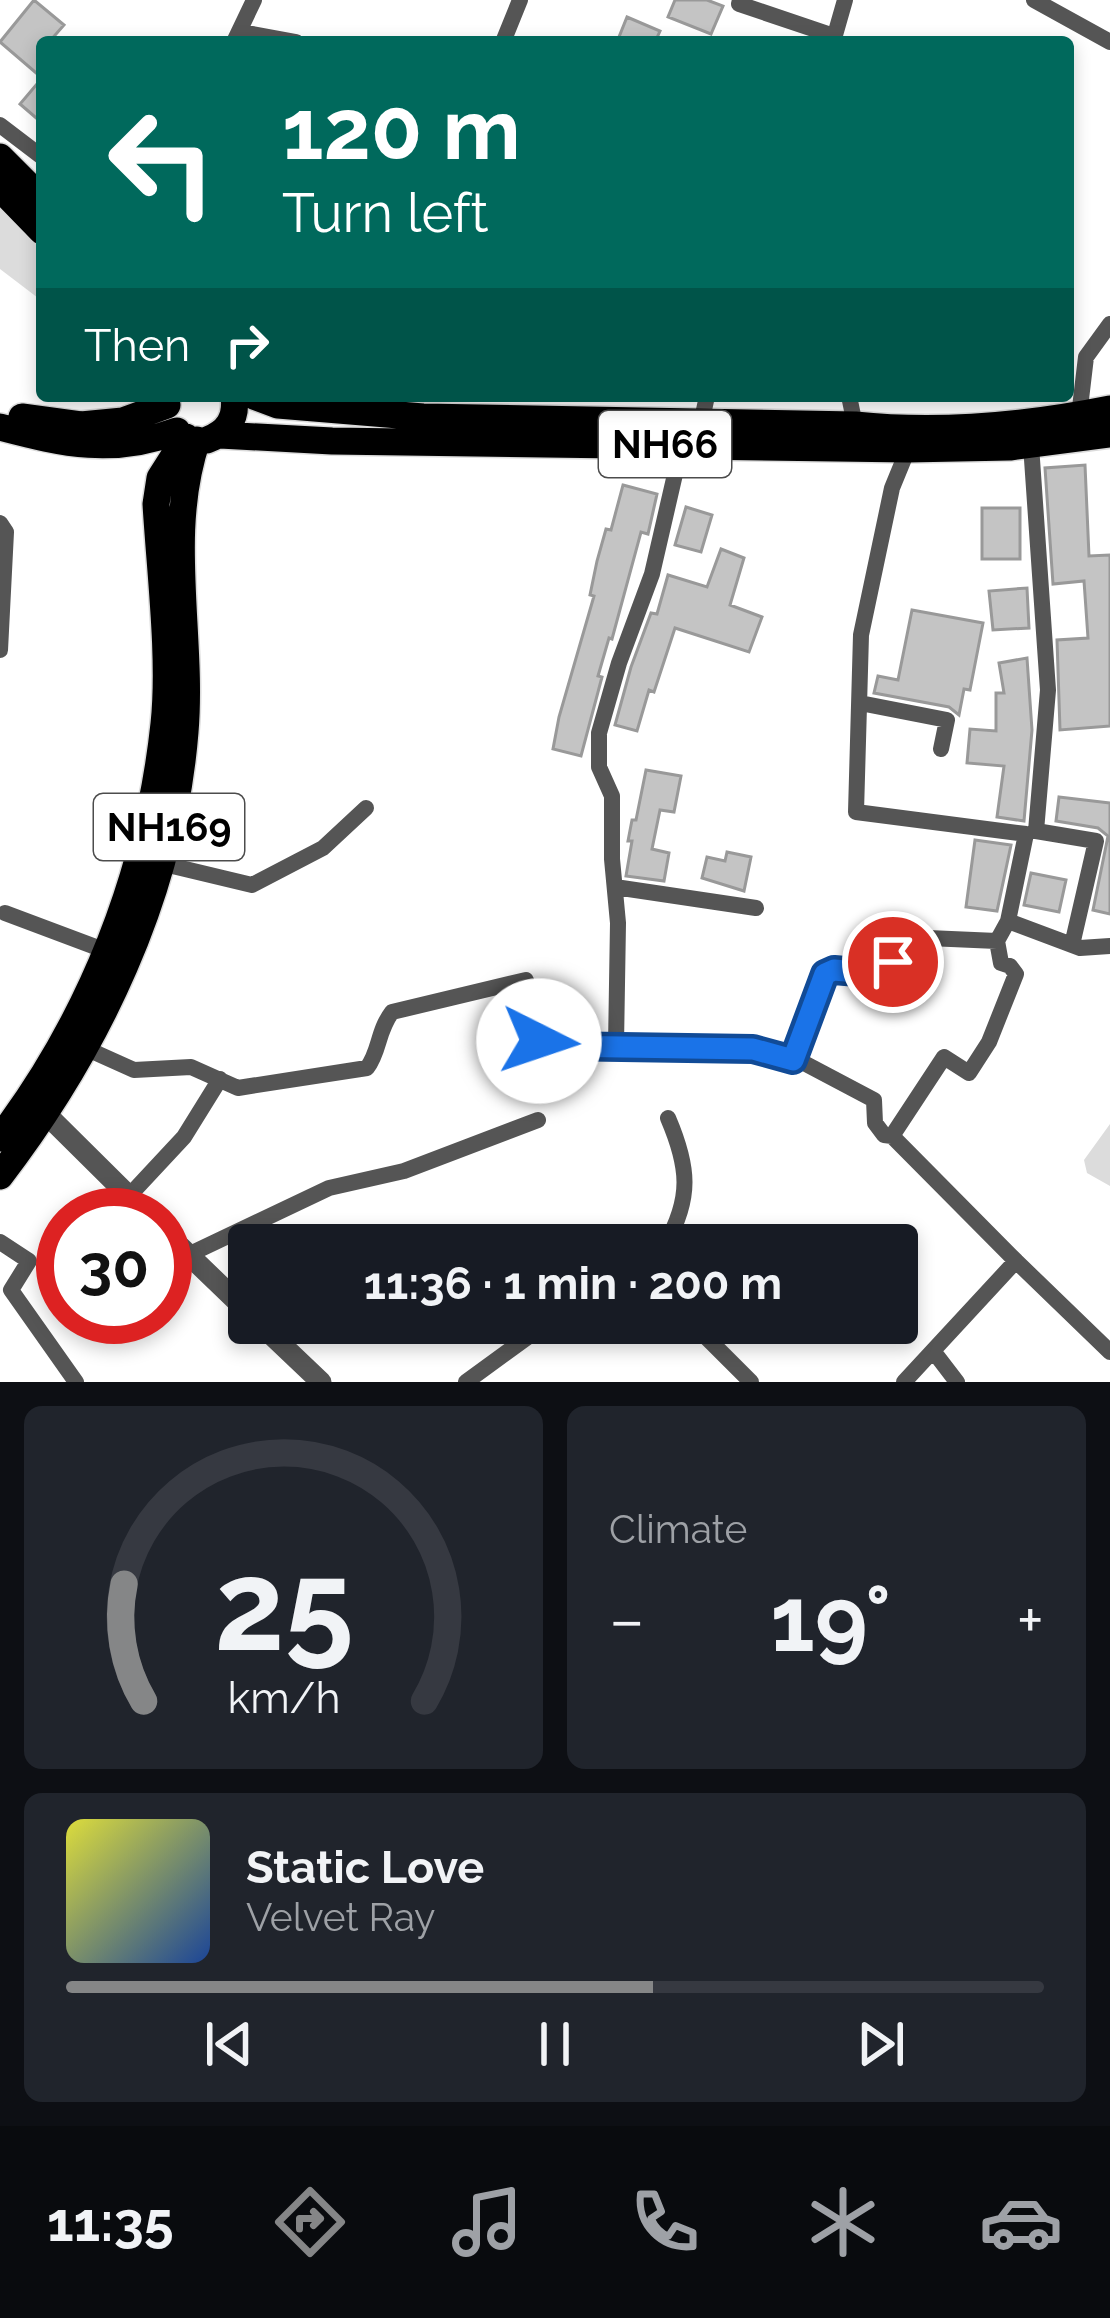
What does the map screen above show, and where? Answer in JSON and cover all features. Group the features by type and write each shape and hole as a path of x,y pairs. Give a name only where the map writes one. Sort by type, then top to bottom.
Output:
{"main road":[{"path":"0,157 36,193"},
{"path":"0,188 36,225"},
{"path":"186,424 234,418 234,402"},
{"name":"NH66","path":"270,402 423,417 855,424 911,430 1004,426 1110,409"},
{"name":"NH66","path":"0,413 82,425 123,421 186,424 311,441 696,421 908,449 1030,445 1110,434"},
{"name":"NH66","path":"0,427 64,443 104,446 142,444 186,424"},
{"name":"NH169","path":"0,1138 85,1048 131,950 160,863 185,731 182,523 186,424"},
{"name":"NH169","path":"0,1175 109,952 148,817 164,722 156,504 160,478 186,424"}],"street":[{"path":"238,36 254,0"},
{"path":"505,36 520,0"},
{"path":"740,0 739,4 826,36"},
{"path":"835,36 845,0"},
{"path":"1034,0 1110,42"},
{"path":"0,125 36,152"},
{"path":"1078,416 1086,357 1110,323"},
{"path":"850,402 855,424"},
{"path":"616,1046 613,796 599,767 599,733 696,421"},
{"path":"1030,445 1048,690 1036,831 1096,841 1072,945"},
{"path":"892,1136 944,1057 969,1073 989,1042 1016,974 1001,963 997,940 1008,921 1026,834 856,812 861,634 892,488 908,449"},
{"path":"0,523 6,532 0,650"},
{"path":"860,704 947,720 941,749"},
{"path":"160,863 252,885 323,848 366,808"},
{"path":"615,887 756,908"},
{"path":"2,916 109,952"},
{"path":"1008,921 1072,945 1110,946"},
{"path":"793,1060 825,974 834,970 880,974 888,970 905,937 997,940"},
{"path":"85,1048 134,1070 191,1066 238,1088 367,1068 375,1056 377,1036 392,1012 526,980 532,1035 539,1041 556,1046 753,1049 793,1060 874,1100 875,1123 884,1135 892,1136 1110,1352"},
{"path":"136,1188 184,1136 220,1078"},
{"path":"36,1105 121,1188"},
{"path":"668,1118 688,1188 677,1224"},
{"path":"192,1253 329,1188 404,1171 538,1120"},
{"path":"0,1242 29,1261 11,1290 76,1382"},
{"path":"192,1259 228,1293"},
{"path":"904,1382 1016,1261"},
{"path":"281,1344 321,1382"},
{"path":"466,1382 518,1344"},
{"path":"713,1344 751,1382"},
{"path":"934,1352 957,1382"}],"shaded area":[{"path":"0,200 36,238 36,296 0,269"},
{"path":"1110,1124 1110,1186 1087,1173 1084,1160"}],"building":[{"path":"34,0 64,25 54,36 36,36 36,73 0,42"},
{"path":"675,0 707,0 723,6 711,34 668,17"},
{"path":"627,17 660,31 658,36 619,36"},
{"path":"36,85 36,118 20,104"},
{"path":"1085,465 1089,556 1110,555 1110,726 1060,730 1057,640 1088,638 1084,581 1053,584 1045,468"},
{"path":"623,485 657,494 648,534 641,532 609,638 581,756 553,749 594,596 590,595 597,561"},
{"path":"686,507 712,515 701,552 675,545"},
{"path":"982,508 1020,508 1020,559 982,559"},
{"path":"721,549 744,558 730,605 762,617 749,652 675,628 637,731 615,725 631,667 651,613 657,614 668,575 707,587"},
{"path":"1027,588 1029,628 993,630 989,591"},
{"path":"912,610 983,623 970,690 964,689 959,715 949,707 874,693 878,676 898,680"},
{"path":"1027,658 1032,730 1024,821 997,817 1004,766 967,763 970,729 996,731 996,693 1004,693 999,663"},
{"path":"646,770 681,776 674,812 660,810 652,849 669,853 664,881 626,876 632,841 628,841"},
{"path":"1059,797 1110,803 1110,914 1093,910 1108,836 1098,828 1056,821"},
{"path":"975,840 1011,845 997,911 966,907"},
{"path":"727,852 751,857 744,891 702,878 707,857 725,861"},
{"path":"1031,873 1066,880 1059,912 1024,905"}],"route":[{"path":"539,1041 556,1046 753,1049 793,1060 825,974 834,970 880,974 893,962"}]}
